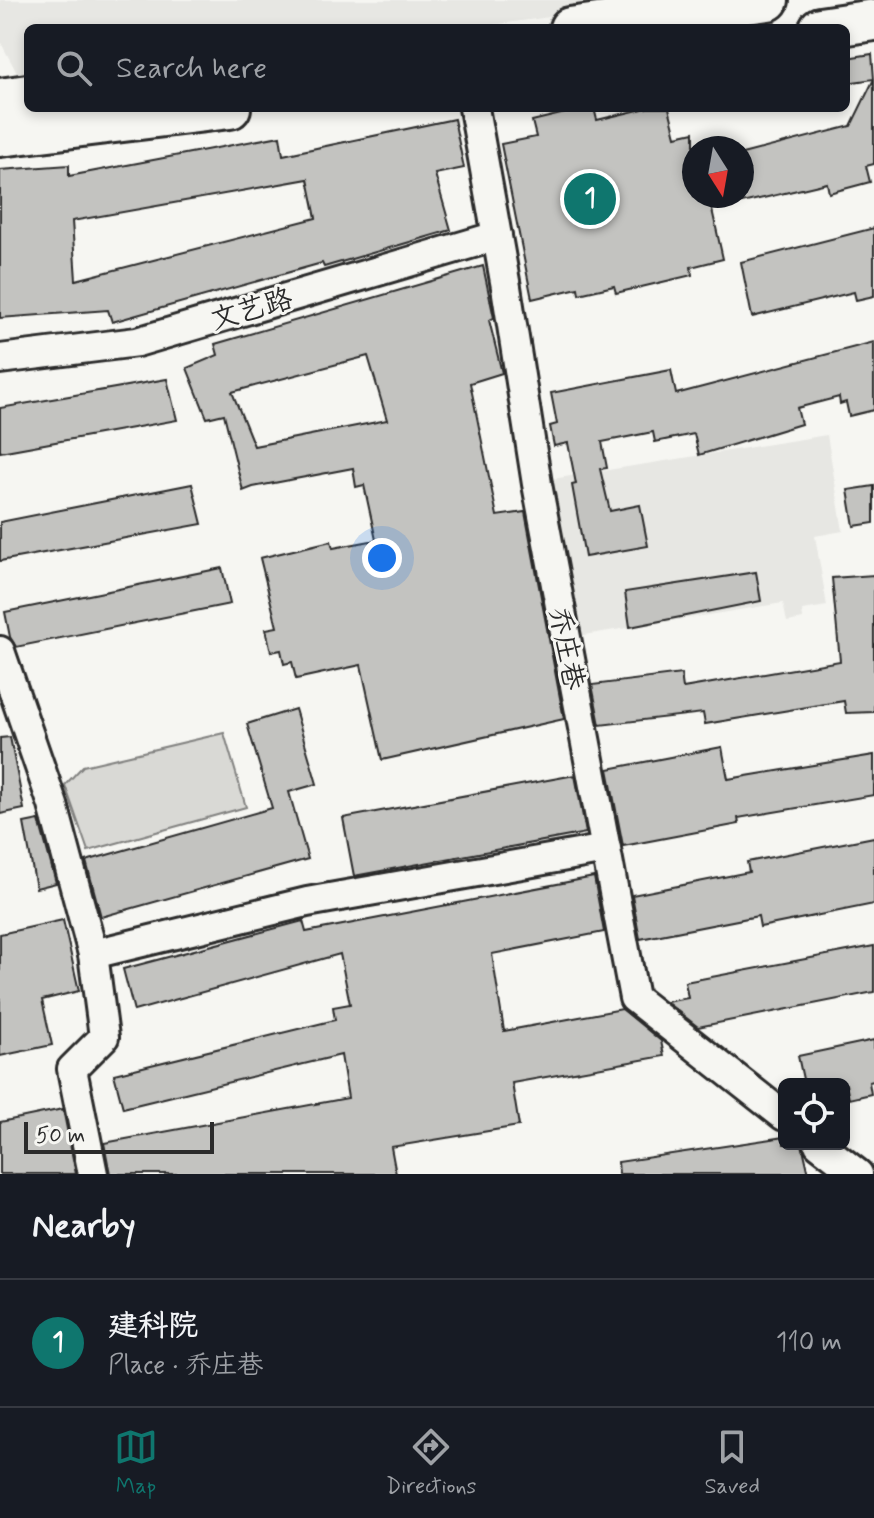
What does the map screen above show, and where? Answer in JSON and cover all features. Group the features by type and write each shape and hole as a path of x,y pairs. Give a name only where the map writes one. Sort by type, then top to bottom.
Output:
{"main road":[{"path":"582,24 623,10 768,0"},
{"path":"847,24 874,20"},
{"path":"0,99 24,96"},
{"path":"0,136 197,112"}],"street":[{"name":"乔庄巷","path":"475,112 537,484 634,998 778,1111"},
{"name":"文艺路","path":"0,359 137,342 497,236"},
{"path":"0,651 53,805 93,954 104,1037 72,1069 93,1174"},
{"path":"93,954 307,902 606,849"},
{"path":"827,1150 858,1174"}],"shaded area":[{"path":"0,0 607,0 608,9 500,24 24,24 24,86 0,41"},
{"path":"827,435 843,531 815,536 827,606 802,610 803,619 787,622 783,603 578,636 552,479"},
{"path":"224,733 246,807 88,851 65,785 83,766"}],"building":[{"path":"872,54 874,79 850,82 850,57"},
{"path":"874,79 874,164 866,166 870,182 829,193 827,183 754,200 754,151 851,126"},
{"path":"569,112 595,112 597,120 630,112 670,112 676,136 694,132 694,136 682,136 682,208 712,208 723,259 691,267 692,275 616,293 614,286 579,294 578,288 532,299 501,144 536,137 532,121"},
{"path":"454,119 464,168 435,174 451,230 324,267 322,263 112,322 108,310 0,318 0,170 69,165 69,176 280,136 283,155","holes":["308,179 316,218 76,280 72,221"]},
{"path":"874,228 874,296 856,300 854,292 752,317 741,262"},
{"path":"483,266 494,318 489,320 502,373 470,383 497,516 525,512 564,719 382,760 361,665 296,679 292,662 284,664 281,650 271,652 266,629 277,627 260,558 331,541 333,548 376,540 364,485 356,487 353,468 243,491 224,414 207,418 187,368 218,355 215,344","holes":["368,356 387,420 254,446 232,392"]},
{"path":"874,342 874,410 849,416 846,402 840,404 839,397 797,408 801,424 699,455 694,434 655,442 653,432 602,442 607,468 600,469 610,511 640,505 648,546 585,557 568,443 554,446 550,426 557,424 551,393 671,370 676,394"},
{"path":"167,379 177,420 0,452 0,408"},
{"path":"192,484 202,524 0,561 0,522"},
{"path":"874,486 874,523 854,526 848,490"},
{"path":"222,568 230,604 16,647 10,637 5,612"},
{"path":"756,572 761,601 630,627 625,592"},
{"path":"874,575 874,712 846,713 844,701 705,724 703,713 600,725 592,685 681,674 683,688 840,661 832,578"},
{"path":"295,709 317,784 289,792 308,859 101,917 86,861 272,808 247,724"},
{"path":"10,737 24,809 0,814 0,738"},
{"path":"722,747 728,779 874,755 874,795 738,818 739,824 623,846 608,769"},
{"path":"575,775 586,833 354,876 343,818"},
{"path":"39,820 56,883 36,888 24,823"},
{"path":"874,837 874,904 760,927 758,916 640,939 632,895 749,872 747,862"},
{"path":"594,877 604,932 492,954 504,1031 622,1009 661,1041 664,1056 512,1083 519,1126 391,1147 396,1174 110,1174 104,1143 348,1098 341,1055 123,1108 114,1074 335,1020 333,1007 350,1004 340,954 134,1011 123,969 303,921 306,932"},
{"path":"63,920 79,991 42,1000 52,1045 0,1056 0,934"},
{"path":"874,946 874,992 698,1027 666,1002 688,998 685,982"},
{"path":"874,1040 874,1081 869,1082 871,1094 850,1099 850,1078 803,1078 798,1056"},
{"path":"63,1109 76,1174 0,1174 0,1122"},
{"path":"778,1138 778,1150 803,1150 809,1174 619,1174 618,1162"}],"place":[{"name":"建科院","path":"590,199"}]}
